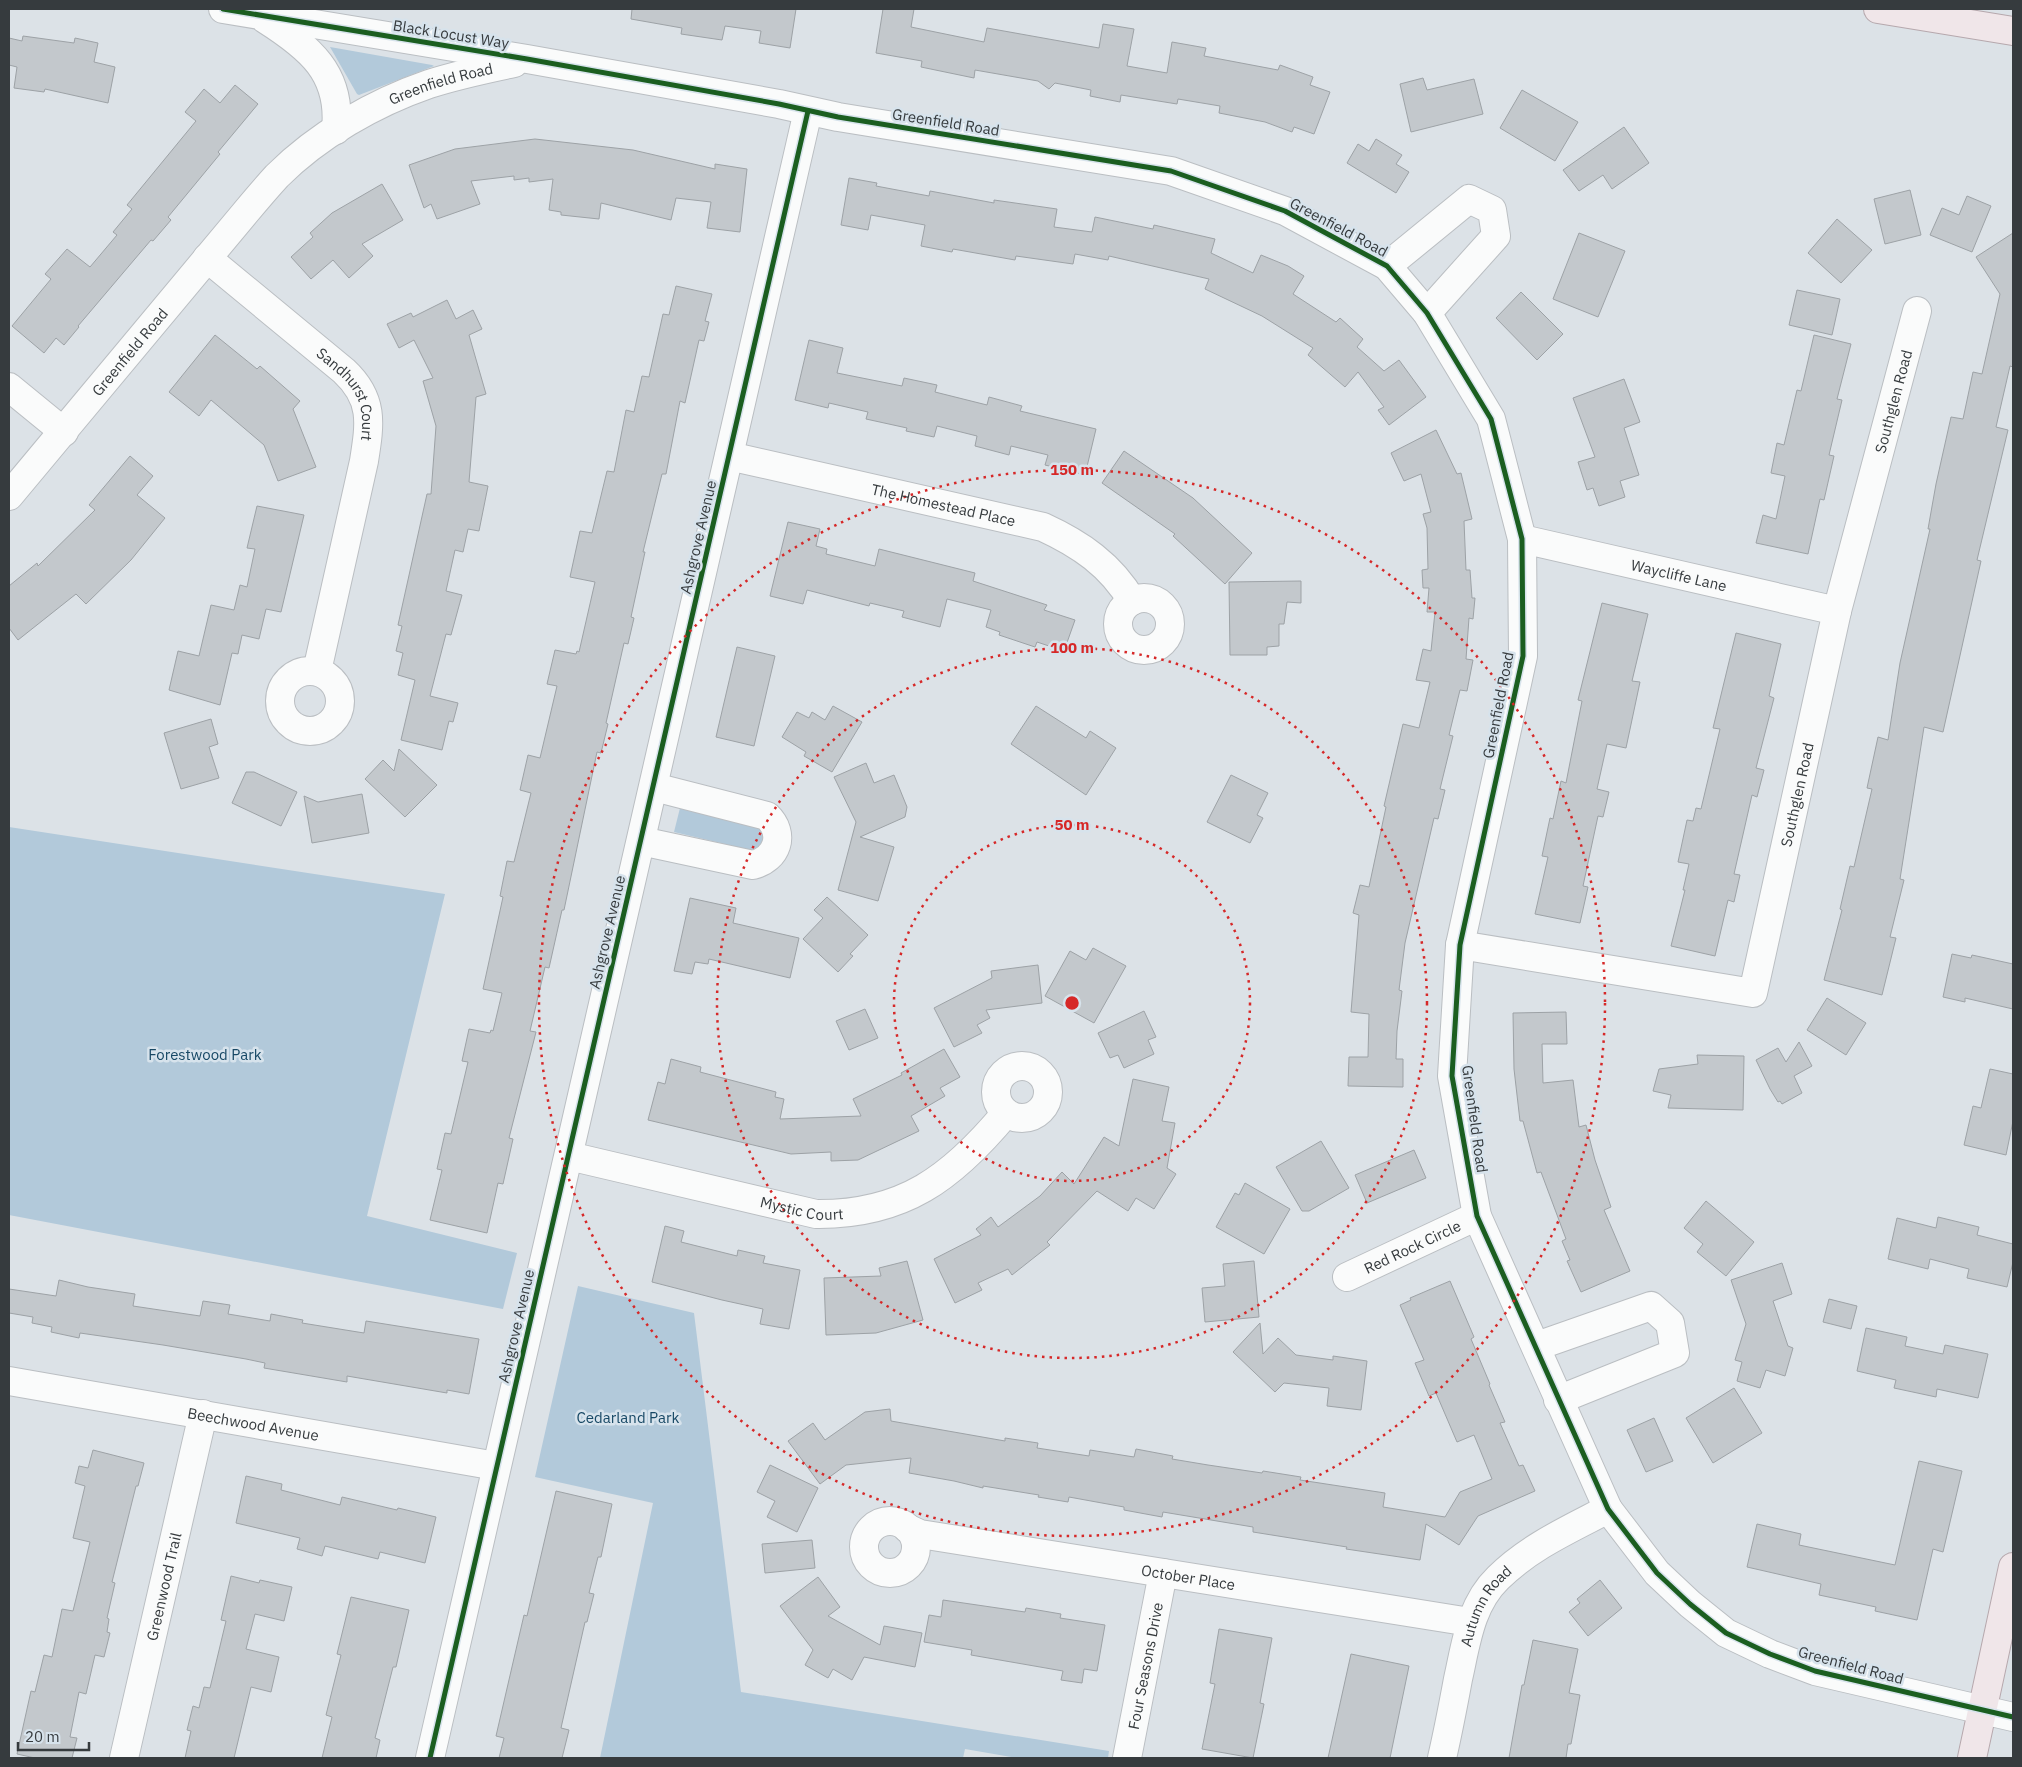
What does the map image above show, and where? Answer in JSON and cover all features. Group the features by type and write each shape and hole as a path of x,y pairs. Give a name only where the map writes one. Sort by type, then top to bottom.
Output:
{"main road":[{"path":"1878,9 2013,32"},
{"path":"1972,1758 2013,1567"}],"street":[{"name":"Black Locust Way","path":"223,9 527,60"},
{"name":"Black Locust Way","path":"258,14 297,42 320,65 336,93 338,111 336,130"},
{"name":"Greenfield Road","path":"9,496 277,177 311,147 372,108 411,90 450,78 527,60 838,117 1171,171 1285,211 1387,266 1427,313 1491,419 1522,539 1523,656 1460,945 1452,1076 1478,1216 1608,1509 1657,1573 1690,1604 1726,1633 1770,1654 1815,1671 2013,1717"},
{"name":"Ashgrove Avenue","path":"430,1758 808,111"},
{"path":"1387,266 1470,199 1492,210 1496,236 1427,313"},
{"name":"Sandhurst Court","path":"207,258 344,371 360,390 366,403 369,429 364,461 317,671"},
{"name":"Southglen Road","path":"1460,945 1753,992 1837,611 1917,310"},
{"path":"9,387 64,432"},
{"name":"The Homestead Place","path":"729,456 1043,527 1077,544 1102,563 1121,581 1132,600"},
{"name":"Waycliffe Lane","path":"1522,539 1837,611"},
{"path":"641,841 753,865 768,859 776,845 776,828 767,816 654,787"},
{"name":"Mystic Court","path":"569,1156 816,1214 845,1214 898,1201 925,1188 951,1170 992,1130 1006,1113"},
{"name":"Red Rock Circle","path":"1347,1277 1478,1216"},
{"path":"1537,1346 1651,1306 1670,1324 1675,1353 1558,1400"},
{"name":"Beechwood Avenue","path":"9,1381 496,1466"},
{"name":"Greenwood Trail","path":"124,1758 203,1414"},
{"name":"Autumn Road","path":"1442,1758 1470,1622 1482,1599 1496,1579 1520,1559 1545,1543 1608,1509"},
{"name":"October Place","path":"907,1528 920,1534 1470,1622"},
{"name":"Four Seasons Drive","path":"1127,1758 1163,1574"}],"green space":[{"path":"330,47 432,65 434,66 359,95"},
{"path":"680,808 758,827 765,834 761,848 750,850 674,832"},
{"name":"Forestwood Park","path":"9,827 445,894 367,1216 517,1253 503,1309 9,1215"},
{"name":"Cedarland Park","path":"578,1286 694,1313 741,1692 1109,1751 1108,1758 1017,1758 965,1749 963,1758 600,1758 653,1503 535,1477"}],"building":[{"path":"632,9 796,9 790,48 759,43 761,31 725,26 722,40 681,34 682,28 631,19"},
{"path":"883,9 914,9 911,27 984,42 987,28 1099,48 1103,24 1134,29 1127,66 1167,73 1172,42 1206,48 1204,56 1278,70 1280,65 1313,77 1310,85 1330,92 1314,134 1294,127 1292,132 1265,122 1219,113 1220,106 1178,99 1177,104 1121,95 1120,102 1090,96 1091,90 1055,83 1049,89 1038,81 975,70 974,78 921,67 922,61 876,53"},
{"path":"23,36 74,43 75,38 98,43 94,62 115,67 108,103 45,89 44,92 14,88 17,67 9,65 9,38 22,41"},
{"path":"1423,78 1427,90 1474,79 1483,114 1411,132 1400,84"},
{"path":"235,85 258,104 168,217 171,220 153,241 151,240 64,345 56,338 44,353 12,326 51,279 45,274 67,249 90,267 117,235 113,232 132,209 127,205 196,121 185,112 204,89 220,103"},
{"path":"1522,90 1578,122 1555,161 1500,128"},
{"path":"1624,127 1649,163 1612,189 1603,175 1579,191 1563,170"},
{"path":"535,139 633,150 715,169 715,164 747,169 740,232 707,228 711,202 676,198 671,220 601,203 599,219 561,215 561,212 549,210 553,179 529,182 529,178 514,180 514,176 471,181 480,204 437,219 431,204 424,208 409,165 455,149"},
{"path":"1376,139 1402,155 1396,164 1409,172 1396,193 1347,163 1358,144 1369,151"},
{"path":"849,178 877,183 876,186 929,196 930,191 994,203 994,200 1057,209 1054,227 1092,232 1095,217 1153,229 1154,225 1215,239 1211,253 1253,273 1261,255 1288,266 1304,276 1293,294 1336,322 1340,318 1363,339 1357,347 1384,371 1399,360 1426,397 1389,425 1378,410 1384,407 1358,372 1345,387 1308,355 1313,348 1262,316 1205,289 1209,279 1109,256 1108,260 1075,254 1073,264 1016,256 1015,260 953,249 952,252 921,246 925,225 871,215 868,230 841,225"},
{"path":"382,184 403,220 362,244 373,256 349,278 333,260 311,279 291,257 313,237 310,233 332,213"},
{"path":"1910,190 1921,235 1885,244 1874,199"},
{"path":"1967,196 1991,206 1972,252 1930,235 1942,208 1959,215"},
{"path":"1837,219 1872,250 1841,283 1808,253"},
{"path":"1579,233 1625,251 1598,317 1553,299"},
{"path":"2013,233 2013,367 2010,366 1996,427 2008,430 1977,560 1981,561 1943,732 1924,727 1900,879 1904,880 1890,937 1896,938 1882,995 1824,980 1842,910 1840,909 1850,866 1854,867 1872,789 1867,788 1878,737 1888,740 1900,663 1930,529 1928,529 1936,484 1951,417 1963,419 1973,372 1982,374 2000,294 1976,257"},
{"path":"676,286 712,294 705,321 709,322 704,341 699,340 685,403 680,401 666,474 662,474 643,552 645,552 631,617 634,618 628,644 624,643 601,753 597,752 564,910 562,910 549,968 545,967 530,1031 536,1032 509,1138 513,1139 503,1184 498,1183 487,1233 430,1220 442,1170 437,1169 445,1133 451,1134 468,1062 462,1061 469,1029 490,1033 491,1030 493,1031 502,993 483,989 503,897 500,896 507,861 514,862 531,793 520,790 528,755 540,758 557,686 547,684 555,650 576,654 577,651 579,652 595,582 570,577 580,531 592,533 607,471 614,472 626,410 634,412 642,376 649,377 663,314 669,315"},
{"path":"1797,290 1840,299 1832,335 1789,325"},
{"path":"1521,292 1563,334 1537,360 1496,318"},
{"path":"447,300 456,319 473,310 482,329 469,335 486,394 476,397 469,482 488,486 479,531 468,529 463,552 455,550 446,591 462,595 451,635 446,634 430,696 458,703 453,722 449,721 442,750 401,740 415,680 398,675 403,653 396,651 402,626 398,625 427,494 431,494 436,426 423,381 433,378 414,340 399,348 387,324 411,313 413,317"},
{"path":"215,335 257,369 260,366 300,401 293,409 316,467 278,481 264,445 211,400 199,416 169,392"},
{"path":"1814,335 1851,344 1837,399 1842,400 1829,455 1834,456 1824,500 1820,499 1808,554 1756,543 1763,515 1776,519 1785,476 1771,473 1777,443 1784,445 1797,390 1801,391"},
{"path":"809,340 843,348 837,373 902,386 904,378 937,385 935,392 987,405 989,397 1022,406 1020,411 1096,429 1085,475 1045,465 1048,455 1011,446 1009,455 975,446 977,436 937,426 934,437 906,431 907,428 866,419 868,412 829,403 828,408 795,400"},
{"path":"1624,379 1640,422 1624,428 1639,475 1620,481 1625,497 1599,506 1593,488 1587,490 1578,462 1595,457 1573,398"},
{"path":"1436,430 1457,474 1461,473 1472,519 1464,521 1466,570 1470,570 1472,598 1475,598 1473,619 1469,618 1466,659 1473,660 1467,691 1460,690 1449,735 1453,736 1440,789 1445,790 1438,819 1434,818 1405,943 1399,990 1402,991 1396,1059 1403,1059 1403,1087 1348,1086 1349,1057 1368,1057 1369,1014 1351,1012 1359,915 1353,913 1360,885 1369,887 1386,807 1384,806 1403,724 1419,728 1430,682 1416,680 1423,649 1431,651 1435,612 1427,612 1429,588 1423,588 1422,570 1428,569 1427,528 1423,514 1431,512 1421,474 1404,481 1391,453"},
{"path":"1124,451 1193,498 1252,553 1225,584 1173,536 1175,534 1102,483"},
{"path":"130,456 153,476 137,495 165,518 131,560 86,604 76,594 18,640 9,628 9,586 37,563 38,566 95,510 89,505"},
{"path":"257,506 304,515 281,612 266,609 259,639 242,635 238,654 232,653 220,705 169,690 178,651 199,656 211,605 234,610 240,585 247,587 255,549 247,548"},
{"path":"788,522 820,529 816,546 827,549 826,554 875,566 879,549 975,573 973,581 1047,605 1044,610 1075,620 1064,651 1037,642 1035,647 999,635 1000,632 986,627 991,610 947,599 940,627 902,617 904,611 870,603 869,606 807,590 803,604 770,596"},
{"path":"1301,581 1301,603 1287,602 1284,624 1279,624 1279,646 1267,647 1267,655 1230,655 1229,582"},
{"path":"1602,603 1648,614 1632,681 1640,682 1626,748 1607,744 1597,789 1609,792 1603,817 1598,816 1583,886 1588,887 1580,923 1535,914 1548,857 1542,856 1550,818 1553,819 1561,781 1566,783 1582,701 1578,700"},
{"path":"1736,633 1781,644 1769,696 1774,698 1756,768 1764,770 1757,797 1752,795 1734,874 1740,875 1734,902 1728,900 1715,956 1671,946 1685,890 1683,890 1689,864 1678,862 1687,820 1693,821 1696,808 1701,809 1720,729 1713,728"},
{"path":"737,647 775,656 754,746 716,737"},
{"path":"833,706 862,722 832,772 804,756 806,752 782,737 797,712 809,718 812,712 825,720"},
{"path":"1036,706 1086,738 1090,731 1116,748 1086,795 1011,744"},
{"path":"211,719 218,744 209,747 219,778 181,789 164,733"},
{"path":"399,749 437,785 405,817 365,779 383,760 394,771"},
{"path":"866,763 874,783 894,775 907,807 905,817 860,837 894,847 878,901 838,890 856,822 834,777"},
{"path":"246,772 254,772 297,792 281,826 232,803"},
{"path":"1231,775 1268,793 1257,815 1263,818 1250,843 1207,822"},
{"path":"362,794 369,833 312,843 304,796 318,802"},
{"path":"827,897 868,935 850,954 853,956 838,972 803,939 823,918 814,910"},
{"path":"690,898 736,908 733,923 799,938 790,978 709,959 708,964 695,962 692,974 674,971"},
{"path":"1093,948 1126,966 1094,1023 1045,996 1070,951 1086,960"},
{"path":"1952,954 1971,958 1972,955 2013,964 2013,1009 1965,998 1965,1002 1943,997"},
{"path":"1038,965 1042,1003 986,1010 990,1018 977,1025 982,1033 954,1047 934,1008 992,978 991,971"},
{"path":"1827,998 1866,1023 1846,1055 1807,1030"},
{"path":"865,1009 878,1038 849,1050 836,1021"},
{"path":"1144,1011 1156,1037 1148,1040 1154,1054 1124,1068 1118,1055 1110,1058 1098,1033"},
{"path":"1566,1012 1567,1044 1542,1044 1543,1083 1573,1080 1579,1127 1586,1125 1595,1160 1611,1207 1604,1210 1630,1271 1581,1292 1567,1261 1570,1260 1562,1241 1566,1239 1541,1172 1537,1173 1523,1121 1520,1121 1514,1069 1513,1013"},
{"path":"1799,1042 1812,1066 1794,1076 1802,1093 1782,1104 1780,1101 1778,1102 1770,1089 1756,1060 1778,1048 1786,1062"},
{"path":"944,1049 960,1077 940,1088 945,1096 911,1116 919,1131 858,1160 831,1161 831,1152 791,1154 648,1120 658,1082 665,1084 671,1059 701,1067 700,1072 776,1092 775,1097 784,1099 780,1119 861,1116 853,1099 902,1075 901,1073"},
{"path":"1697,1055 1744,1056 1743,1110 1668,1108 1671,1095 1653,1091 1659,1069 1698,1064"},
{"path":"1990,1069 2013,1074 2013,1121 2006,1155 1964,1145 1973,1106 1981,1108"},
{"path":"1133,1079 1169,1087 1162,1121 1175,1123 1167,1168 1176,1174 1154,1209 1136,1198 1128,1211 1097,1191 1047,1242 1050,1245 1012,1275 1008,1269 978,1283 982,1290 955,1303 934,1259 981,1235 976,1229 991,1217 998,1227 1040,1196 1062,1172 1074,1184 1104,1137 1119,1146"},
{"path":"1321,1141 1349,1188 1309,1211 1302,1211 1276,1167"},
{"path":"1414,1150 1426,1178 1367,1203 1355,1175"},
{"path":"1245,1183 1290,1209 1264,1254 1216,1227 1235,1193 1239,1195"},
{"path":"1706,1201 1754,1242 1726,1276 1697,1252 1703,1244 1684,1228"},
{"path":"1938,1217 1979,1227 1977,1235 2013,1244 2013,1262 2007,1287 1967,1278 1969,1269 1930,1259 1928,1269 1888,1259 1897,1218 1936,1228"},
{"path":"665,1226 684,1231 681,1242 737,1256 738,1250 765,1256 763,1263 800,1270 789,1329 760,1324 763,1309 652,1282"},
{"path":"907,1261 923,1320 876,1333 826,1335 824,1278 881,1276 879,1268"},
{"path":"1254,1261 1259,1317 1205,1322 1202,1288 1225,1286 1223,1264"},
{"path":"1782,1263 1792,1294 1773,1301 1788,1346 1793,1348 1785,1376 1766,1370 1760,1388 1737,1381 1742,1362 1735,1360 1746,1324 1731,1280"},
{"path":"59,1280 88,1287 135,1294 133,1306 200,1316 203,1301 230,1305 228,1314 270,1321 271,1314 303,1320 302,1323 364,1333 366,1321 479,1339 469,1394 447,1390 447,1393 347,1376 347,1382 264,1368 265,1363 246,1359 163,1345 80,1333 79,1338 51,1332 52,1327 32,1323 33,1317 9,1313 9,1289 56,1296"},
{"path":"1450,1281 1474,1337 1471,1339 1505,1422 1500,1423 1519,1466 1523,1465 1535,1491 1478,1516 1459,1545 1426,1524 1420,1560 1253,1532 1253,1527 1163,1512 1162,1517 1124,1510 1124,1507 1069,1497 1068,1502 1038,1497 1039,1495 983,1486 983,1488 909,1473 911,1458 846,1465 820,1484 788,1441 813,1423 825,1440 865,1412 890,1409 891,1421 1005,1441 1005,1438 1038,1443 1037,1448 1089,1456 1090,1450 1134,1457 1136,1449 1173,1456 1172,1459 1301,1477 1300,1480 1385,1493 1383,1507 1445,1517 1460,1492 1492,1479 1474,1435 1457,1442 1436,1393 1429,1396 1415,1363 1424,1360 1400,1305 1411,1300 1410,1298"},
{"path":"1829,1299 1857,1306 1851,1329 1823,1322"},
{"path":"1260,1323 1263,1354 1278,1338 1296,1355 1333,1360 1333,1356 1367,1361 1361,1410 1327,1406 1329,1388 1284,1383 1275,1392 1233,1352"},
{"path":"1866,1328 1907,1337 1905,1346 1943,1354 1945,1345 1988,1354 1978,1398 1937,1389 1936,1397 1894,1388 1896,1380 1857,1371"},
{"path":"1734,1388 1762,1433 1713,1463 1686,1418"},
{"path":"1654,1418 1673,1461 1646,1472 1627,1430"},
{"path":"93,1450 144,1463 138,1486 136,1486 112,1582 115,1583 107,1618 109,1619 107,1632 110,1633 104,1657 95,1655 86,1694 79,1692 70,1737 77,1738 72,1758 35,1758 17,1754 31,1691 35,1692 44,1655 52,1657 62,1609 73,1611 90,1542 73,1538 85,1486 75,1483 79,1466 88,1468"},
{"path":"1919,1461 1962,1471 1943,1552 1933,1549 1917,1620 1875,1611 1876,1607 1819,1595 1821,1584 1747,1567 1757,1524 1801,1534 1799,1545 1895,1565"},
{"path":"770,1465 818,1488 797,1532 767,1517 775,1501 757,1492"},
{"path":"246,1476 282,1484 281,1490 340,1505 342,1497 436,1517 425,1563 380,1552 378,1559 325,1546 322,1556 297,1549 300,1538 236,1523"},
{"path":"556,1491 612,1504 601,1557 598,1557 589,1593 594,1594 587,1622 585,1622 561,1728 569,1730 562,1758 499,1758 504,1738 496,1736 524,1615 527,1616"},
{"path":"812,1540 815,1568 765,1573 762,1544"},
{"path":"231,1576 259,1583 260,1580 292,1587 284,1621 255,1614 246,1649 279,1657 271,1692 251,1687 234,1758 185,1758 191,1731 187,1730 193,1706 199,1708 204,1687 210,1688 226,1621 221,1620"},
{"path":"818,1577 840,1607 828,1616 880,1645 884,1626 922,1633 915,1667 864,1657 852,1680 833,1669 828,1678 805,1665 813,1650 780,1606"},
{"path":"1600,1580 1622,1608 1588,1636 1569,1612 1580,1603 1577,1599"},
{"path":"351,1597 409,1610 396,1667 393,1667 375,1738 380,1740 376,1758 322,1758 332,1717 326,1715 341,1655 337,1654"},
{"path":"943,1600 1025,1612 1026,1608 1061,1614 1060,1618 1105,1625 1097,1671 1084,1669 1082,1683 1061,1680 1063,1671 971,1655 972,1650 924,1642 929,1615 941,1617"},
{"path":"1219,1629 1272,1638 1260,1703 1264,1704 1253,1758 1202,1749 1215,1684 1210,1683"},
{"path":"1533,1640 1578,1649 1569,1693 1580,1695 1571,1744 1568,1744 1566,1758 1509,1758 1522,1685 1524,1685"},
{"path":"1351,1654 1409,1666 1390,1758 1328,1758"}],"cycle path":[{"path":"223,9 527,59 779,104 838,117 1171,171 1285,211 1387,266 1427,313 1491,419 1522,539 1523,656 1460,945 1452,1076 1477,1216 1608,1509 1657,1573 1690,1604 1726,1633 1770,1654 1815,1671 2013,1717"},
{"path":"430,1758 808,111"}]}
